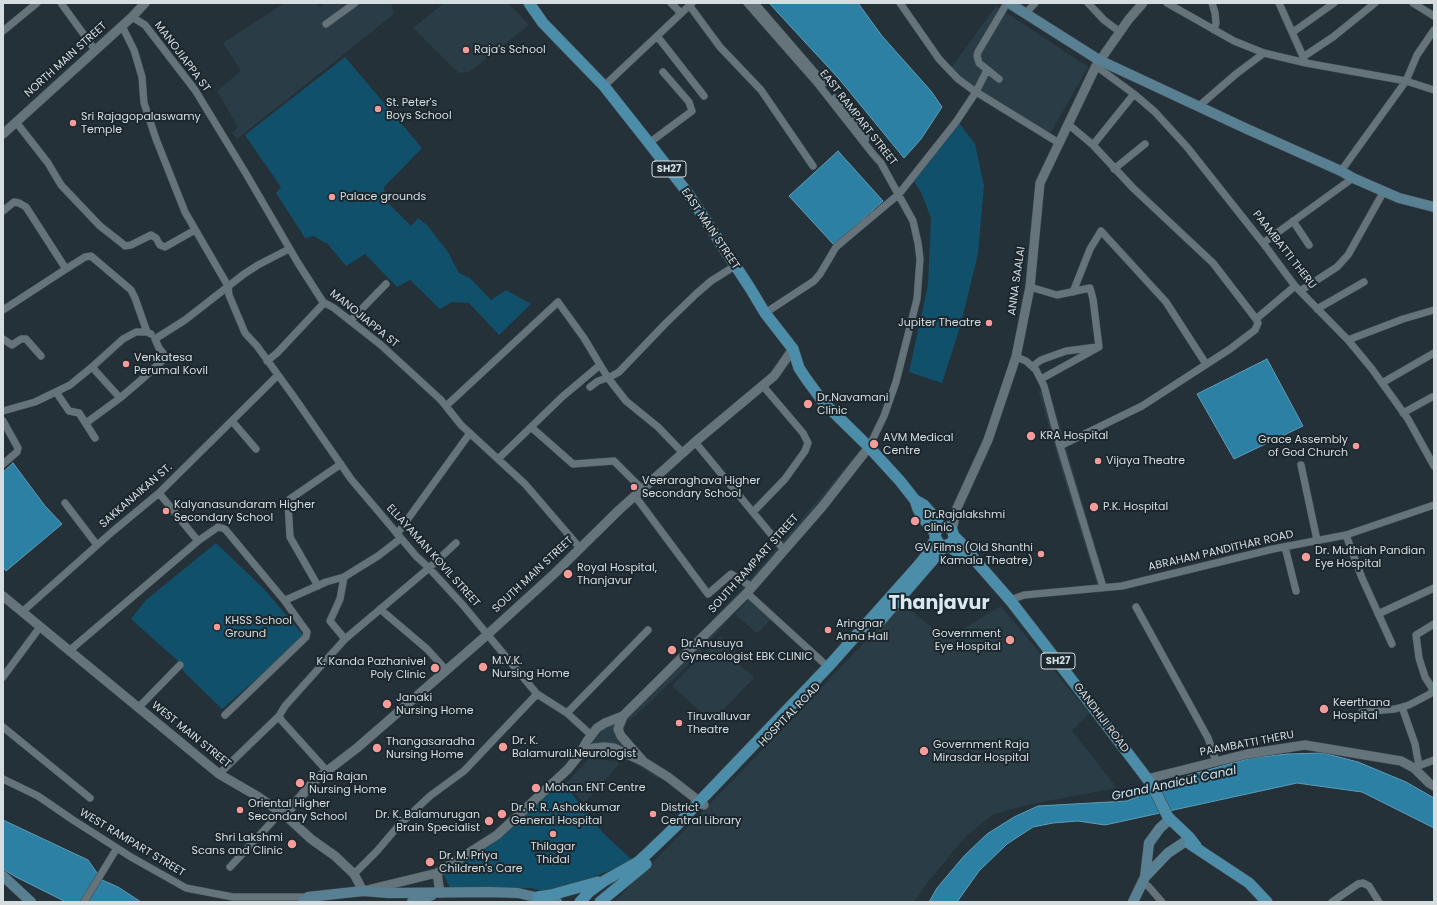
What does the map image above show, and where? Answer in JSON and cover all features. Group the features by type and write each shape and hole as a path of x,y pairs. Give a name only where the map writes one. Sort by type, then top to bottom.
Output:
{"main road":[{"name":"EAST MAIN STREET","path":"529,3 543,23 604,86 650,143 686,192 765,313 793,349"},
{"path":"1008,3 1026,13 1098,63 1199,106 1399,198 1434,207"},
{"name":"SH27","path":"793,349 799,368 824,403 870,447 900,481 915,500 923,518 944,532"},
{"name":"GANDHIJI ROAD","path":"974,559 939,544 944,532 969,551 974,559 1010,600 1092,705 1150,784"},
{"name":"HOSPITAL ROAD","path":"614,890 656,855 701,803 828,667 926,556 944,532"},
{"name":"HOSPITAL ROAD","path":"604,880 638,862 701,803 835,669 946,546"},
{"name":"SH27","path":"1150,784 1166,820 1196,846 1249,883 1267,902"},
{"path":"1133,902 1144,879 1149,843 1166,820"},
{"path":"1144,879 1168,854 1187,839"},
{"path":"3,876 27,901"},
{"path":"538,897 551,895 604,880"},
{"path":"580,902 589,892 604,880"},
{"path":"600,902 614,890"},
{"path":"605,902 614,890"},
{"path":"305,900 331,894 346,894 364,891 389,893 518,893 557,902"},
{"path":"412,902 440,893"}],"street":[{"path":"3,31 37,3"},
{"path":"61,3 95,50"},
{"name":"NORTH MAIN STREET","path":"3,134 132,17 145,3"},
{"path":"326,24 355,3"},
{"path":"671,3 681,13"},
{"name":"EAST RAMPART STREET","path":"747,3 818,84 872,154 881,163 914,221 920,259 918,293 911,327 896,382 884,416 870,447"},
{"path":"755,3 808,64 859,127 877,153 881,163"},
{"path":"900,3 939,59 958,79 976,92 1059,143"},
{"path":"999,79 979,63 977,56 1008,3"},
{"path":"1026,13 1035,3"},
{"path":"1088,3 1104,20 1120,32"},
{"path":"1166,3 1234,41 1264,53 1406,81 1434,90"},
{"path":"1212,3 1216,23 1214,30"},
{"path":"1280,3 1305,60"},
{"path":"1293,32 1334,3"},
{"path":"1305,60 1375,3"},
{"path":"1413,3 1434,16"},
{"path":"604,86 690,4 720,47 761,90 812,166"},
{"name":"ANNA SAALAI","path":"944,532 957,508 988,440 1016,356 1030,287 1040,183 1098,63 1141,4"},
{"name":"MANOJIAPPA ST","path":"132,17 145,25 195,90 245,172 289,249 324,303 334,308 387,350 446,406 470,433 525,484 580,548"},
{"name":"ELLAYAMAN KOVIL STREET","path":"122,26 134,50 142,77 144,103 156,139 185,212 226,283 229,295 245,333 294,396 351,479 398,536 448,588 537,694 567,713 591,735"},
{"path":"1341,171 1406,81 1417,55 1434,30"},
{"path":"657,36 704,96"},
{"path":"1199,106 1236,74 1264,53"},
{"name":"PAAMBATTI THERU","path":"1098,63 1155,112 1187,147 1263,242 1297,289 1348,340 1382,383 1403,413 1434,466"},
{"path":"765,313 814,281 820,274 836,247 899,194 956,122 976,92 988,70"},
{"path":"650,143 692,111 689,102 664,72"},
{"path":"1093,145 1134,94"},
{"path":"16,122 48,163 61,185 100,226 125,246 131,245 151,235 156,238 160,245 165,247 195,230"},
{"path":"1060,446 1142,406 1230,349 1255,330 1258,323 1213,263 1114,169 1093,145 1068,124"},
{"path":"1114,169 1145,144"},
{"path":"1263,242 1353,178"},
{"path":"1256,319 1297,289 1337,267 1348,254 1384,191"},
{"path":"3,211 14,202 19,202 26,206 66,269"},
{"path":"1293,221 1309,245"},
{"path":"1074,292 1090,249 1101,231 1166,302 1206,364"},
{"path":"155,339 185,320 226,283 289,249"},
{"path":"3,310 85,257 91,256 131,290 147,332 155,339 163,353 163,360 120,398 86,424"},
{"path":"590,387 619,372 696,294 735,266"},
{"path":"1317,309 1364,282"},
{"path":"350,321 386,284"},
{"path":"1030,287 1057,295 1090,288 1093,299 1099,347"},
{"path":"446,406 558,302 584,338 608,378 626,401 658,427 683,452"},
{"path":"269,363 324,303"},
{"path":"1348,340 1403,319 1434,310"},
{"path":"3,411 35,402 70,385 123,339 136,332 147,332"},
{"path":"3,339 12,345 20,340 26,339 41,356"},
{"path":"1033,366 1041,360 1066,351 1099,347"},
{"path":"1041,379 1099,347"},
{"name":"SOUTH MAIN STREET","path":"283,814 314,782 357,748 488,634 683,452 774,376 793,349"},
{"path":"1382,383 1434,353"},
{"path":"1016,356 1033,366 1044,386 1060,446 1103,587"},
{"path":"498,459 571,389 600,365"},
{"path":"92,367 120,398"},
{"name":"SAKKANAIKAN ST.","path":"22,612 97,545 159,493 278,375"},
{"path":"753,512 780,484 808,447 803,433 763,386"},
{"path":"56,392 69,411 72,413 78,412 95,438"},
{"path":"1403,413 1432,397"},
{"path":"3,421 18,448 17,452 3,464"},
{"path":"232,421 256,449"},
{"path":"531,427 573,464 614,461 639,492 708,594 731,574 750,590 828,667"},
{"path":"284,600 344,577 378,556 398,536 470,433"},
{"path":"696,442 784,550"},
{"name":"SOUTH RAMPART STREET","path":"364,891 437,872 497,835 568,769 597,728 623,716 750,590 866,454 870,447"},
{"path":"1427,453 1434,449"},
{"path":"318,586 289,534 288,503 290,499 341,464"},
{"path":"1301,466 1317,540"},
{"path":"159,493 198,541"},
{"path":"65,503 97,545"},
{"name":"ABRAHAM PANDITHAR ROAD","path":"1010,600 1024,595 1122,586 1285,547 1346,535 1434,505"},
{"path":"69,651 198,541 215,528 222,527 284,600 307,632 306,637 225,715"},
{"path":"1346,535 1362,578 1392,644"},
{"path":"219,774 279,716 285,706 345,639 429,568 456,543"},
{"path":"1285,547 1296,591"},
{"path":"344,577 340,599 330,621 345,639"},
{"path":"1378,614 1434,588"},
{"name":"WEST MAIN STREET","path":"3,596 219,774 257,796 283,814 311,839 335,856 354,874 364,891"},
{"path":"1136,607 1208,738 1216,761"},
{"path":"380,609 427,650 446,670"},
{"path":"1362,712 1402,707 1434,691 1423,671 1419,658 1416,635 1434,624"},
{"path":"3,677 40,627"},
{"path":"567,713 648,630"},
{"path":"138,708 180,665"},
{"path":"354,874 377,851 400,824 430,796 464,770 537,694"},
{"path":"1402,707 1415,744 1417,767 1434,760"},
{"path":"279,716 327,771"},
{"path":"623,716 618,729 621,736 644,762"},
{"path":"3,727 90,798"},
{"name":"PAAMBATTI THERU","path":"1150,784 1216,761 1247,754 1305,745 1401,761 1417,767 1429,783 1434,786"},
{"path":"580,754 594,748 614,748 644,762 668,777 701,803"},
{"name":"WEST RAMPART STREET","path":"3,779 38,796 117,848 186,888 233,897 305,900"},
{"path":"230,867 283,814"},
{"path":"84,902 117,848"},
{"path":"437,872 440,893"},
{"path":"1144,879 1162,902"},
{"path":"1332,902 1358,884 1363,883 1369,886 1380,902"}],"shaded area":[{"path":"285,3 317,3 320,7 324,3 391,3 394,14 237,139 232,133 238,127 217,91 241,71 223,43"},
{"name":"Raja's School","path":"444,3 508,3 529,25 469,72 459,73 413,28"},
{"path":"996,6 1088,67 1050,134 949,71"},
{"name":"Palace grounds","path":"345,57 422,148 384,187 386,201 411,226 418,218 427,225 448,252 459,273 470,278 491,300 506,290 531,304 499,335 469,303 452,302 440,309 410,280 397,287 365,254 346,266 326,242 325,243 314,236 305,238 276,193 281,187 245,135"},
{"path":"955,118 975,144 984,185 978,254 960,327 942,383 909,372 928,285 931,218 921,192 913,180"},
{"path":"1049,389 1106,583 1097,584 1061,469 1039,392"},
{"path":"855,456 862,462 700,653 645,707 627,722 623,731 624,739 661,771 657,778 630,760 605,749 582,759 590,742 598,736 605,725 621,715 745,586"},
{"name":"KHSS School Ground","path":"216,543 264,589 305,637 222,709 184,672 177,660 131,619 146,600"},
{"path":"750,598 771,619 757,633 735,614"},
{"name":"Government Raja Mirasdar Hospital","path":"902,603 946,639 1001,606 1089,713 1072,731 1117,788 1036,803 992,815 965,837 928,882 914,902 614,902 741,772"},
{"path":"720,636 737,653 736,659 742,668 749,672 754,678 715,718 712,715 708,718 672,686"},
{"path":"589,759 617,761 619,764 584,804 566,783"},
{"name":"Thilagar Thidal","path":"560,779 603,833 632,860 614,869 580,882 543,891 531,888 450,888 443,873"}],"water":[{"path":"769,3 858,3 882,36 931,91 942,107 921,139 904,158 840,80"},
{"path":"838,151 883,201 834,245 789,196"},
{"path":"1267,359 1303,426 1234,459 1197,394"},
{"path":"13,463 45,506 62,524 6,571 3,567 3,472"},
{"name":"Grand Anaicut Canal","path":"1323,753 1358,762 1406,782 1434,798 1434,828 1362,792 1297,783 1105,825 1078,821 1053,823 1033,827 1007,844 979,871 957,902 929,902 937,888 964,856 987,834 1014,817 1038,806 1127,801 1190,775 1251,758 1287,754"},
{"path":"3,820 88,860 102,880 118,887 141,902 66,902 16,877 3,869"}],"place":[{"name":"Raja's School","path":"466,50"},
{"name":"St. Peter's Boys School","path":"378,109"},
{"name":"Sri Rajagopalaswamy Temple","path":"73,123"},
{"name":"Palace grounds","path":"332,197"},
{"name":"Jupiter Theatre","path":"989,323"},
{"name":"Venkatesa Perumal Kovil","path":"126,364"},
{"name":"Dr.Navamani Clinic","path":"808,404"},
{"name":"KRA Hospital","path":"1031,436"},
{"name":"AVM Medical Centre","path":"874,444"},
{"name":"Grace Assembly of God Church","path":"1356,446"},
{"name":"Vijaya Theatre","path":"1098,461"},
{"name":"Veeraraghava Higher Secondary School","path":"634,487"},
{"name":"P.K. Hospital","path":"1094,507"},
{"name":"Kalyanasundaram Higher Secondary School","path":"166,511"},
{"name":"Dr.Rajalakshmi clinic","path":"915,521"},
{"name":"GV Films (Old Shanthi Kamala Theatre)","path":"1041,554"},
{"name":"Dr. Muthiah Pandian Eye Hospital","path":"1306,557"},
{"name":"Royal Hospital, Thanjavur","path":"568,574"},
{"name":"KHSS School Ground","path":"217,627"},
{"name":"Aringnar Anna Hall","path":"828,630"},
{"name":"Government Eye Hospital","path":"1010,640"},
{"name":"Dr.Anusuya Gynecologist EBK CLINIC","path":"672,650"},
{"name":"M.V.K. Nursing Home","path":"483,667"},
{"name":"K. Kanda Pazhanivel Poly Clinic","path":"435,668"},
{"name":"Janaki Nursing Home","path":"387,704"},
{"name":"Keerthana Hospital","path":"1324,709"},
{"name":"Tiruvalluvar Theatre","path":"679,723"},
{"name":"Dr. K. Balamurali.Neurologist","path":"503,747"},
{"name":"Thangasaradha Nursing Home","path":"377,748"},
{"name":"Government Raja Mirasdar Hospital","path":"924,751"},
{"name":"Raja Rajan Nursing Home","path":"300,783"},
{"name":"Mohan ENT Centre","path":"536,788"},
{"name":"Oriental Higher Secondary School","path":"240,810"},
{"name":"Dr. R. R. Ashokkumar General Hospital","path":"502,814"},
{"name":"District Central Library","path":"653,814"},
{"name":"Dr. K. Balamurugan Brain Specialist","path":"489,821"},
{"name":"Thilagar Thidal","path":"553,834"},
{"name":"Shri Lakshmi Scans and Clinic","path":"292,844"},
{"name":"Dr. M. Priya Children's Care","path":"430,862"}],"district":[{"name":"Thanjavur","path":"939,604"}]}
